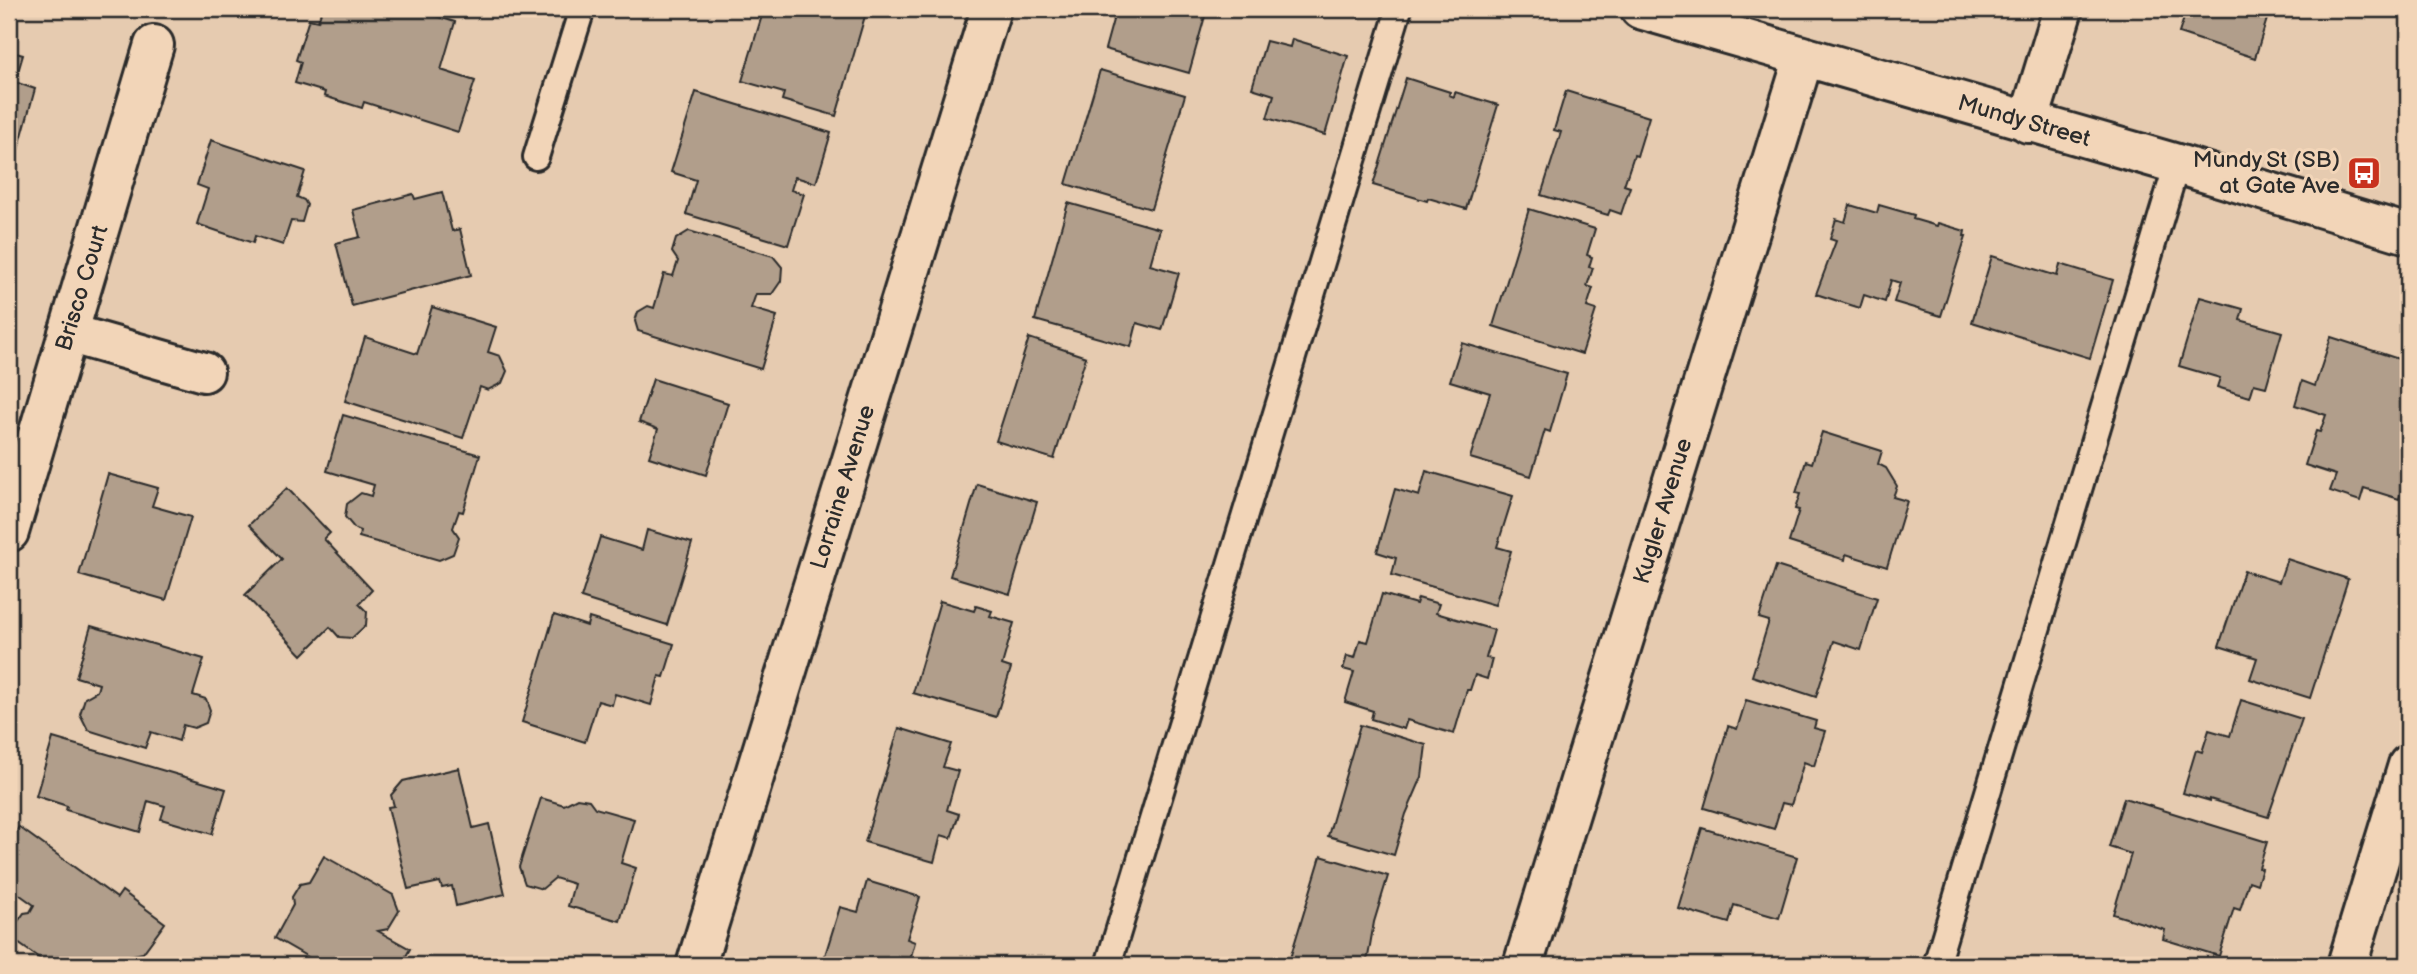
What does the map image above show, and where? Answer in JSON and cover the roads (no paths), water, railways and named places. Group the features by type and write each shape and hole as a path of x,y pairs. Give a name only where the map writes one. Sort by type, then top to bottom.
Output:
{"street":[{"name":"Lorraine Avenue","path":"696,965 991,9"},
{"name":"Mundy Street","path":"1640,9 2177,164 2408,234"},
{"path":"2028,123 2063,9"},
{"name":"Brisco Court","path":"9,532 154,45"},
{"name":"Kugler Avenue","path":"1523,965 1804,57"},
{"path":"68,333 204,372"},
{"path":"2349,965 2408,765"}],"lane":[{"path":"536,158 582,9"},
{"path":"1108,965 1399,9"},
{"path":"1936,965 2177,164"}],"place":[{"name":"Mundy St (SB) at Gate Ave","path":"2364,173"}]}
